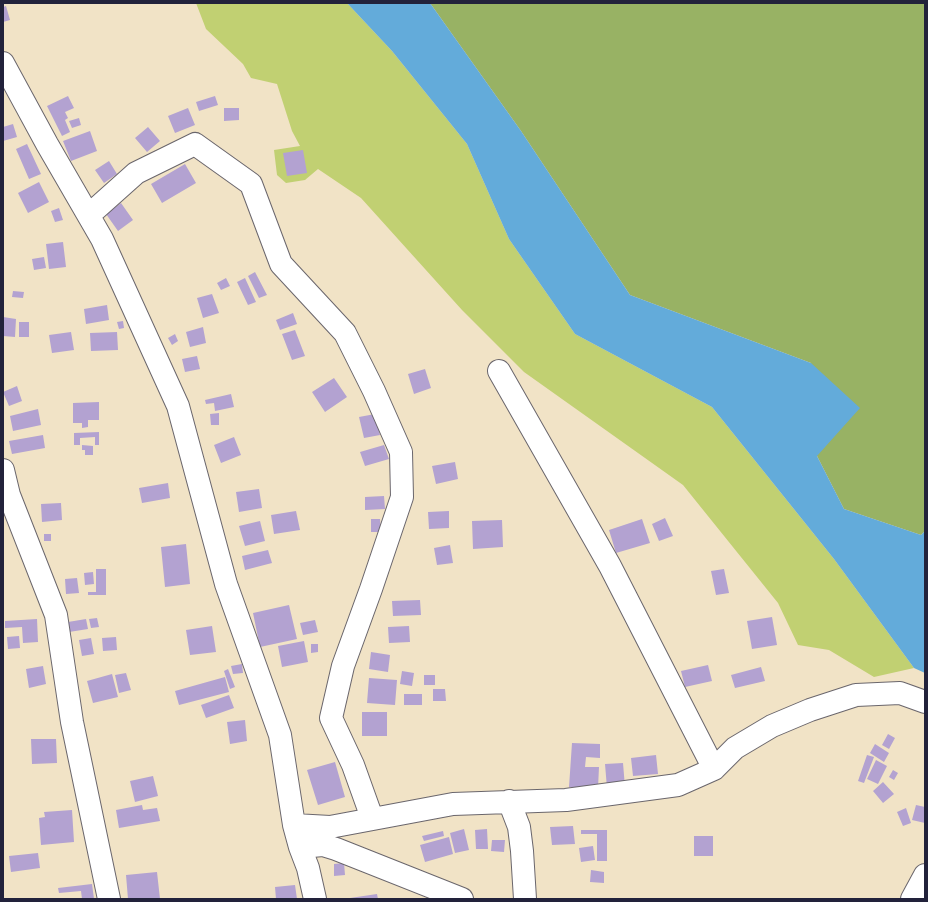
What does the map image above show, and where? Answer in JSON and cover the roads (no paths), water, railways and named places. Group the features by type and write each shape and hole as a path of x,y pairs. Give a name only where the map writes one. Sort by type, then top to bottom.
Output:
{"street":[{"path":"3,63 47,144 102,239 178,406 226,584 280,735 294,825 308,868 315,899"},
{"path":"89,215 136,173 195,144 251,184 281,264 345,333 374,391 401,452 402,497 344,666 331,718 353,765 372,818"},
{"path":"499,372 610,566 714,769"},
{"path":"3,470 9,495 56,615 72,722 109,899"},
{"path":"294,825 330,826 453,804 566,800 678,785 714,769 735,748 772,726 810,710 856,695 900,693 925,702"},
{"path":"509,801 519,827 525,899"},
{"path":"330,826 335,837 350,854"},
{"path":"300,847 324,845 462,899"},
{"path":"912,899 925,876"}],"water":[{"path":"347,3 430,3 521,131 630,295 811,363 860,408 817,456 844,509 921,535 925,531 925,673 914,668 834,559 712,407 575,334 509,239 467,144 392,51"}]}
